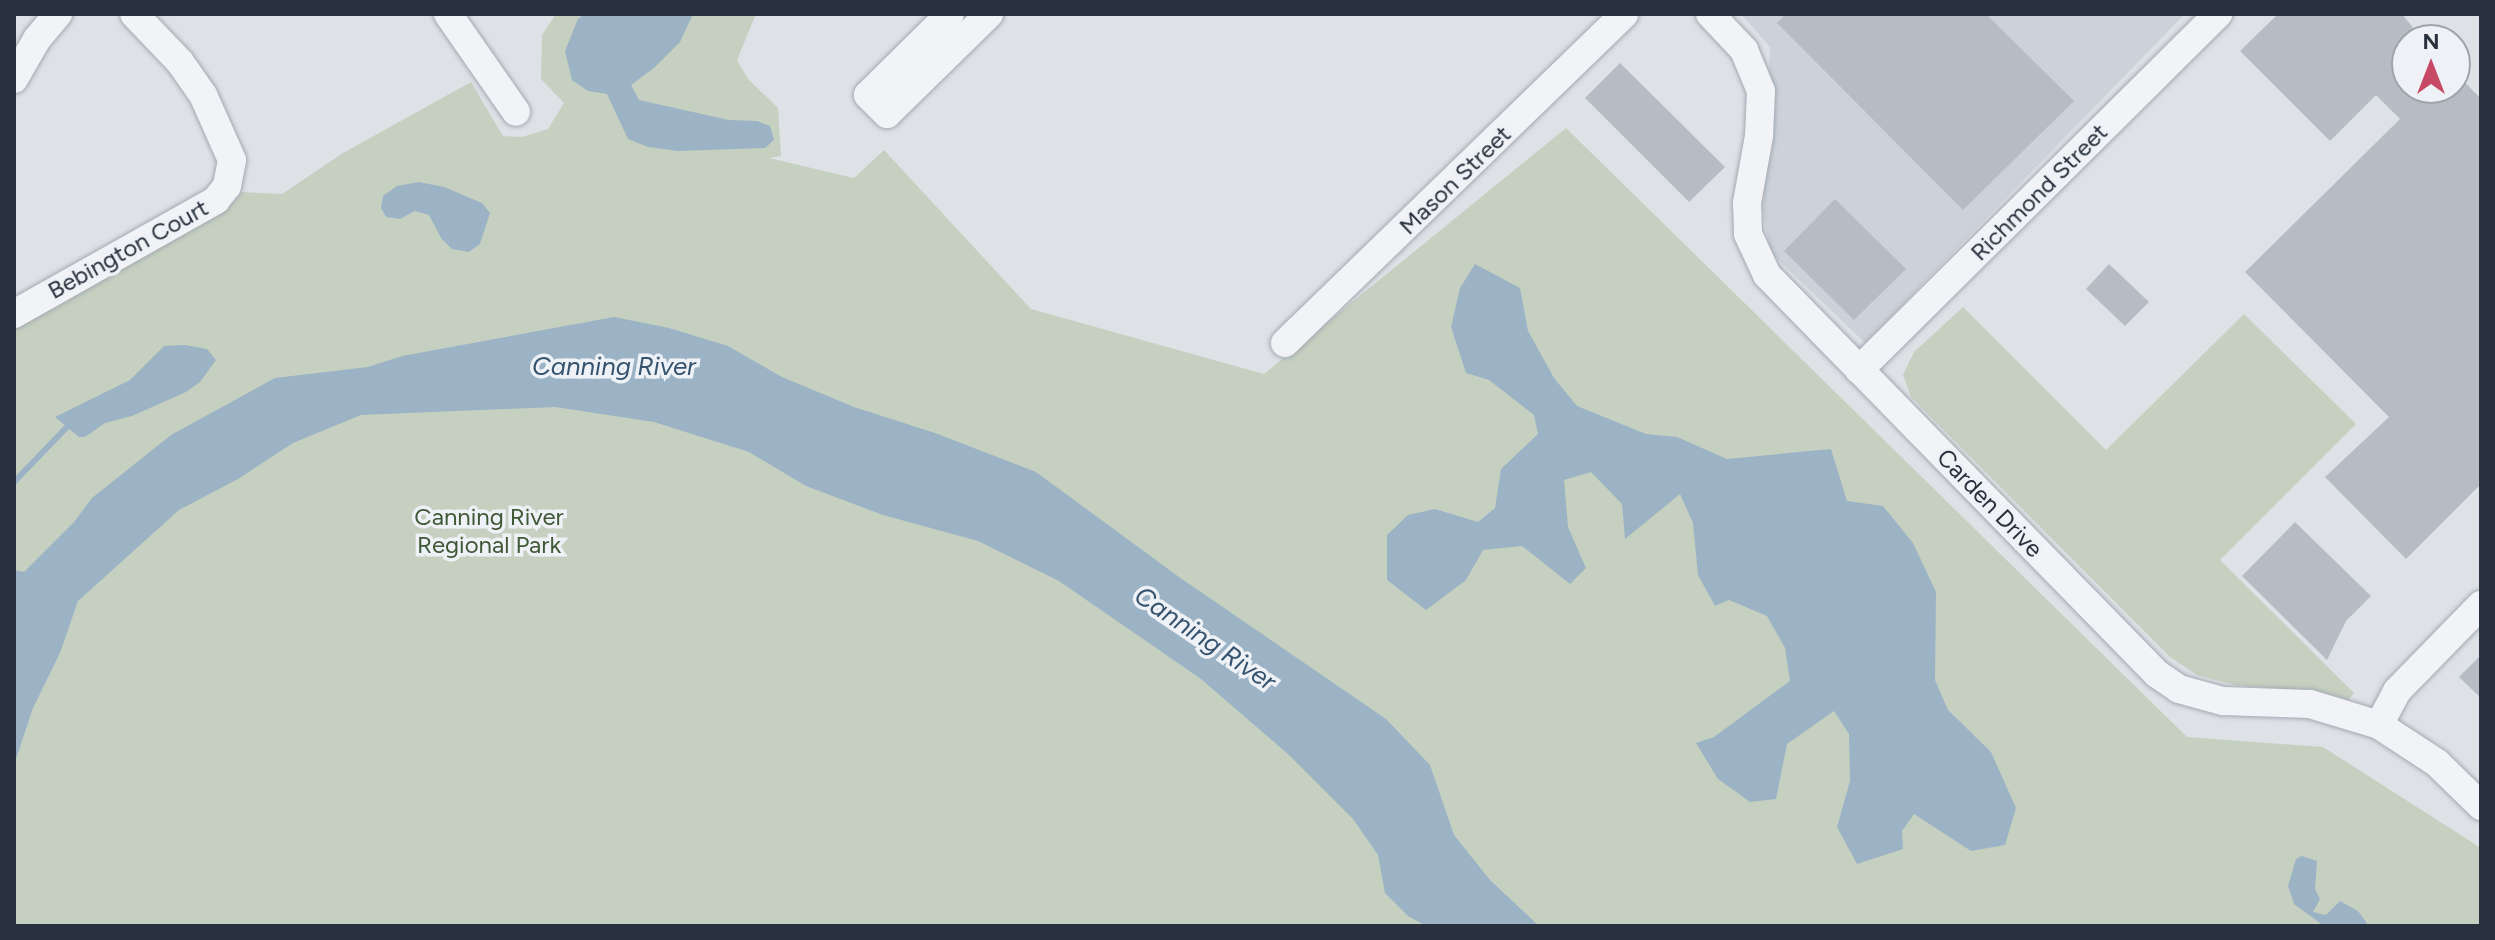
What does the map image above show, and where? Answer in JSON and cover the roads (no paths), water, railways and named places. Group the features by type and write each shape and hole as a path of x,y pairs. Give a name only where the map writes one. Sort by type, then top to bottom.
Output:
{"street":[{"path":"14,79 37,39 58,14"},
{"name":"Bebington Court","path":"14,314 216,200 227,186 232,160 203,95 180,62 134,14"},
{"path":"448,14 516,112"},
{"path":"950,14 868,95 887,114 989,14"},
{"name":"Mason Street","path":"1285,343 1624,14"},
{"name":"Carden Drive","path":"1710,14 1744,50 1761,91 1759,136 1747,203 1748,234 1767,275 1859,370 2157,674 2179,689 2223,701 2310,704 2379,725 2437,763 2481,806"},
{"name":"Richmond Street","path":"1859,370 2218,14"},
{"path":"2379,725 2397,691 2481,605"}],"water":[{"path":"585,14 693,14 680,42 631,85 639,100 729,120 757,121 770,126 774,140 765,148 678,151 648,147 628,139 607,94 588,91 572,80 565,51 578,19"},
{"path":"419,182 444,187 482,203 490,213 480,244 469,252 452,249 441,238 429,215 415,211 400,219 386,217 381,208 383,196 397,186"},
{"path":"1475,264 1520,288 1528,331 1554,378 1577,406 1646,434 1677,437 1727,459 1831,449 1847,501 1883,506 1913,543 1936,592 1935,680 1948,710 1991,752 2016,808 2005,845 1971,851 1914,814 1902,831 1903,849 1857,864 1837,827 1850,781 1849,734 1834,711 1787,744 1776,799 1750,802 1718,779 1696,743 1714,737 1790,681 1785,648 1767,616 1729,600 1715,606 1698,575 1693,523 1680,494 1625,539 1622,504 1591,472 1564,480 1568,527 1586,568 1570,584 1522,546 1483,550 1466,580 1426,610 1387,580 1387,535 1408,515 1435,509 1478,522 1495,508 1501,469 1538,434 1534,415 1489,380 1466,373 1451,327 1460,288"},
{"name":"Canning River","path":"614,317 669,328 728,346 782,377 854,407 935,433 1036,472 1179,577 1386,719 1430,765 1454,835 1490,880 1539,926 1426,926 1408,916 1385,893 1378,855 1353,819 1288,754 1201,679 1059,581 978,541 883,515 806,486 749,452 654,422 555,407 361,415 293,443 238,479 179,510 78,601 60,653 33,708 14,765 14,570 24,572 74,522 92,498 171,435 275,378 368,367 402,356"},
{"path":"185,345 207,349 216,360 200,382 186,392 132,416 105,423 85,437 79,437 55,417 130,380 164,346"},
{"path":"2302,856 2317,861 2315,889 2320,899 2313,912 2326,915 2340,901 2358,911 2369,926 2324,926 2294,904 2288,886 2296,859"}],"waterway":[{"path":"14,482 67,427"}],"park label":[{"name":"Canning River Regional Park","path":"489,531"}]}
